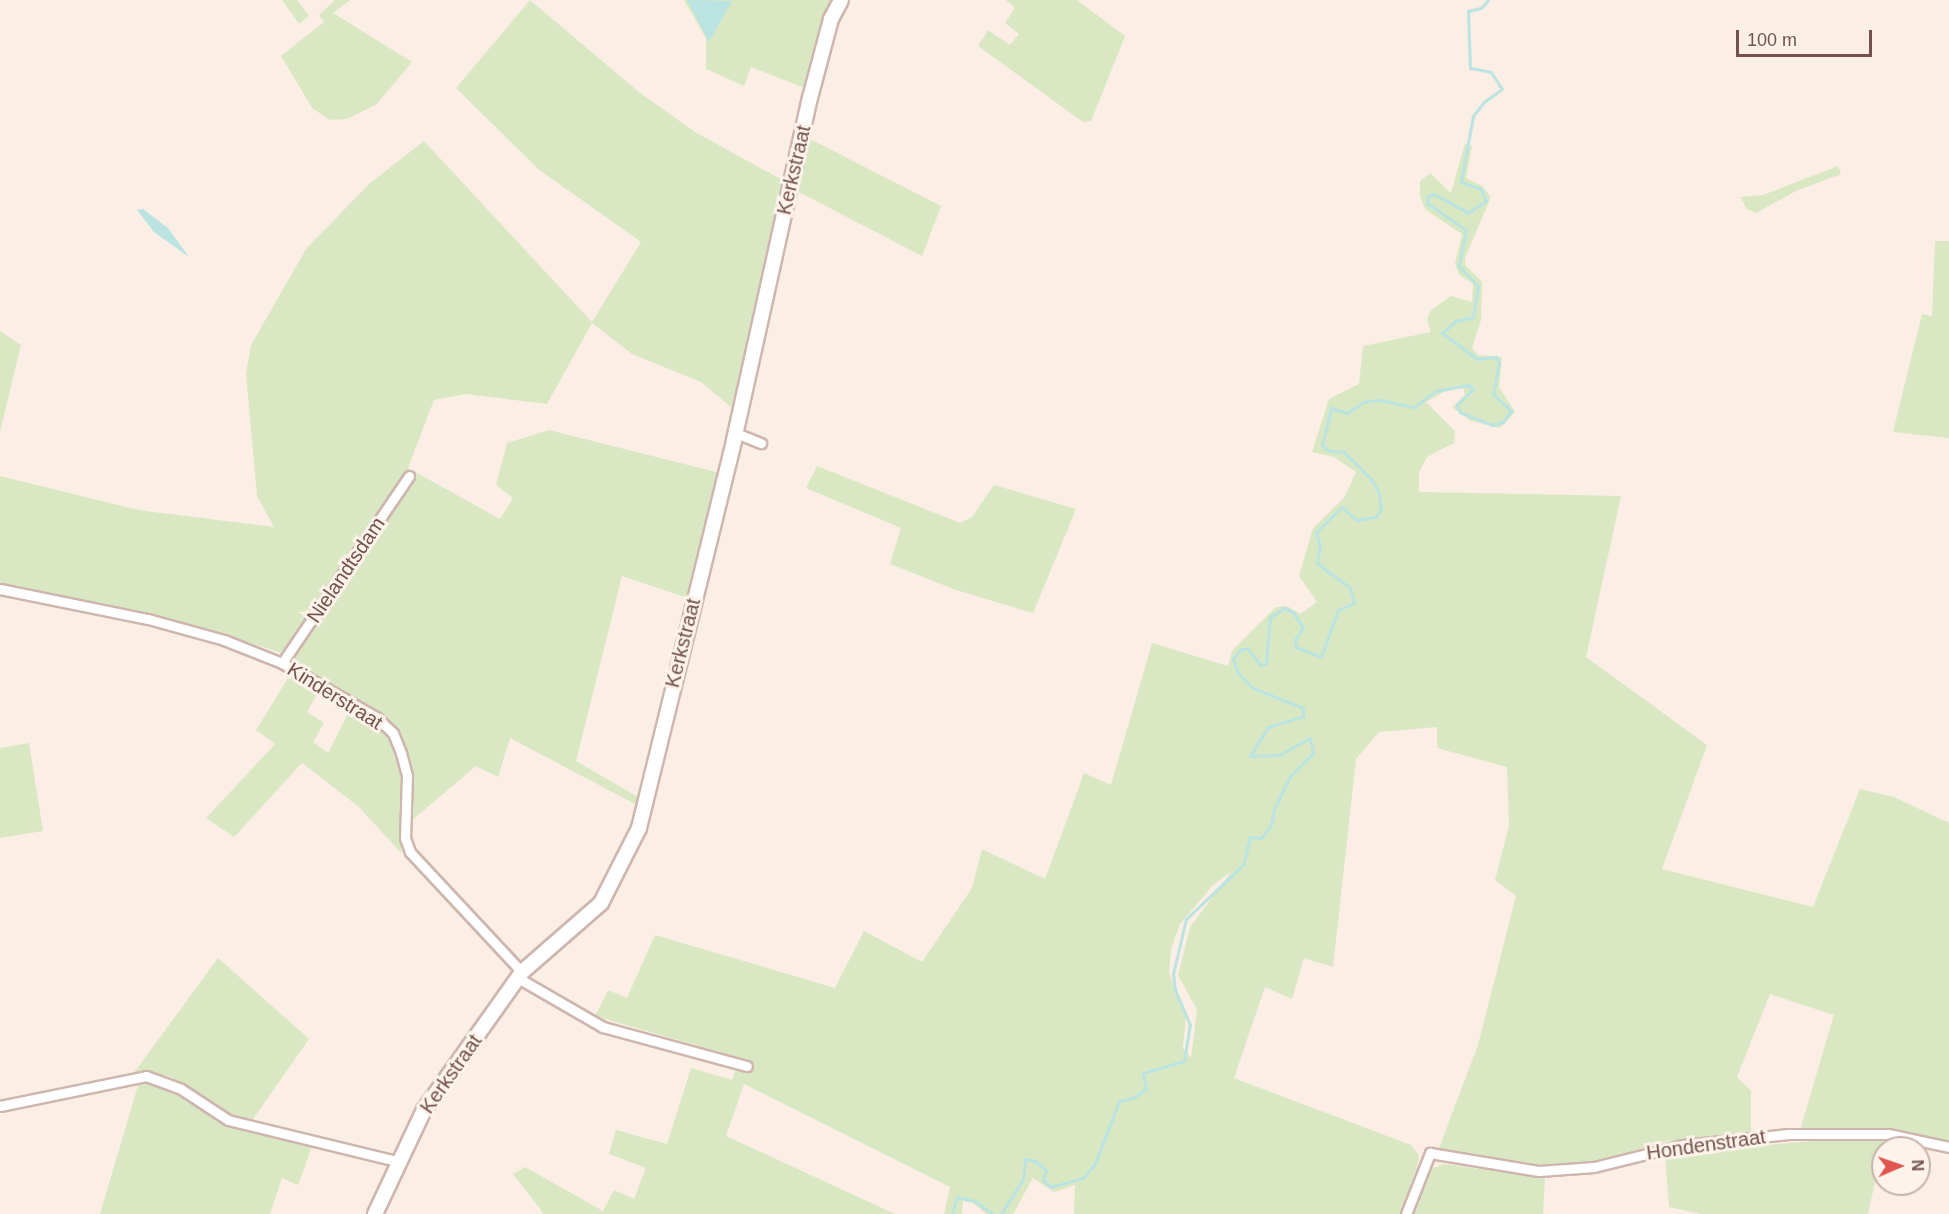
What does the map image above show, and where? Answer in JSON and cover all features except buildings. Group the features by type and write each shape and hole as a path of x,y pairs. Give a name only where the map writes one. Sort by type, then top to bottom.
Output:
{"street":[{"name":"Kerkstraat","path":"375,1214 424,1110 520,975 601,903 639,828 736,433 810,98 831,20 841,0"},
{"path":"736,433 761,443"},
{"name":"Nielandtsdam","path":"282,663 409,476"},
{"name":"Kinderstraat","path":"0,589 147,618 224,640 282,663 376,717 393,733 407,776 405,838 410,852 520,975 603,1027 747,1066"},
{"path":"0,1106 146,1076 181,1089 228,1120 400,1162"},
{"name":"Hondenstraat","path":"1406,1214 1430,1153 1539,1171 1584,1168 1683,1145 1788,1134 1888,1134 1949,1147"}],"green space":[{"path":"282,0 297,0 309,16 299,24"},
{"path":"335,0 350,0 333,13 412,62 377,104 347,119 330,120 312,108 281,56 324,22 319,15"},
{"path":"530,0 640,93 695,132 786,182 736,411 701,382 632,354 592,323 547,404 466,394 434,400 408,468 500,519 513,498 496,485 507,443 549,430 720,473 688,598 622,576 576,761 638,797 637,805 510,738 498,777 476,766 411,821 412,777 403,739 390,722 295,665 292,656 201,628 0,583 0,476 138,510 274,527 257,496 246,374 251,345 306,249 369,184 424,141 592,322 641,242 538,169 456,88"},
{"path":"684,0 831,0 816,39 807,89 751,67 744,86 706,69 706,38"},
{"path":"1006,0 1077,0 1125,36 1091,121 1083,122 978,46 988,30 1010,45 1019,34 1005,23 1015,8"},
{"path":"806,137 941,206 922,256 795,190"},
{"path":"1465,143 1472,146 1466,178 1482,186 1491,197 1465,258 1465,265 1482,282 1481,320 1472,348 1478,355 1502,357 1499,387 1515,412 1500,428 1471,421 1452,407 1465,395 1463,387 1444,392 1426,402 1455,431 1454,443 1427,457 1419,472 1419,492 1621,496 1586,657 1707,745 1662,869 1813,907 1860,789 1894,797 1949,823 1949,1141 1931,1138 1931,1136 1915,1136 1860,1128 1800,1130 1834,1015 1770,994 1737,1077 1751,1091 1751,1134 1668,1141 1576,1167 1538,1166 1438,1151 1478,1045 1516,896 1495,880 1509,826 1507,767 1437,748 1437,727 1379,732 1356,759 1333,967 1304,958 1292,999 1265,987 1234,1078 1411,1145 1419,1155 1418,1163 1401,1214 1074,1214 1075,1185 1054,1192 1033,1178 1013,1214 986,1214 973,1203 963,1201 962,1214 944,1214 950,1187 744,1084 726,1136 895,1214 544,1214 513,1174 525,1167 603,1211 614,1190 634,1199 646,1168 609,1154 616,1130 667,1144 691,1068 732,1080 740,1058 595,1016 608,990 627,998 655,935 835,988 864,931 922,962 972,888 982,849 1045,879 1084,773 1111,785 1152,643 1228,666 1232,651 1276,607 1287,606 1300,614 1317,602 1299,576 1313,528 1344,498 1356,472 1334,457 1312,452 1329,399 1359,384 1363,346 1431,332 1427,320 1431,310 1451,296 1472,302 1473,284 1459,275 1455,264 1462,234 1426,210 1420,197 1420,181 1430,173 1451,193","holes":["1232,871 1190,927 1178,975 1197,1010 1191,1058 1183,1048 1186,1018 1169,973 1171,949 1180,924 1213,885"]},
{"path":"1838,166 1841,174 1796,191 1756,213 1747,209 1740,197 1763,195"},
{"path":"1935,241 1949,241 1949,438 1893,432 1922,314 1932,316"},
{"path":"0,331 21,345 0,432"},
{"path":"817,466 960,523 972,517 994,485 1076,509 1033,613 956,590 890,564 901,528 806,488"},
{"path":"290,675 319,690 307,712 324,723 313,742 328,753 350,709 388,735 402,774 401,853 359,807 302,763 234,837 206,818 275,744 256,730"},
{"path":"29,743 43,831 0,838 0,748"},
{"path":"218,958 309,1039 251,1122 230,1116 169,1076 133,1074"},
{"path":"139,1082 163,1085 223,1125 313,1144 298,1185 282,1178 270,1214 100,1214"},
{"path":"1813,1141 1871,1141 1872,1196 1868,1214 1701,1214 1669,1207 1665,1154"},
{"path":"1444,1164 1545,1178 1543,1214 1412,1214 1428,1170"}],"water":[{"path":"687,0 732,1 709,42"},
{"path":"143,209 168,228 189,257 154,232 137,210"}],"waterway":[{"path":"1001,1214 1023,1179 1025,1159 1035,1161 1046,1170 1043,1180 1051,1187 1083,1178 1095,1164 1119,1101 1133,1098 1146,1089 1143,1073 1184,1061 1190,1025 1175,990 1173,974 1186,919 1243,865 1250,837 1261,838 1271,825 1274,809 1290,776 1313,753 1310,738 1279,755 1250,756 1268,727 1303,716 1303,708 1253,688 1238,673 1233,659 1241,649 1248,649 1260,665 1266,664 1270,617 1284,608 1293,612 1303,628 1295,640 1296,647 1321,657 1338,610 1354,603 1350,588 1317,563 1320,546 1316,532 1342,507 1356,520 1376,517 1381,509 1379,492 1371,479 1344,452 1329,451 1322,445 1331,408 1347,413 1364,402 1380,400 1414,407 1435,391 1468,385 1473,389 1457,405 1460,412 1492,425 1503,422 1511,411 1493,394 1499,364 1496,357 1477,359 1442,333 1456,321 1473,317 1478,286 1459,266 1466,230 1427,203 1428,196 1434,194 1468,213 1486,201 1481,189 1461,182 1473,116 1484,102 1502,89 1491,72 1470,68 1468,11 1481,8 1488,0"},
{"path":"952,1214 957,1197 975,1201 993,1214"}]}
